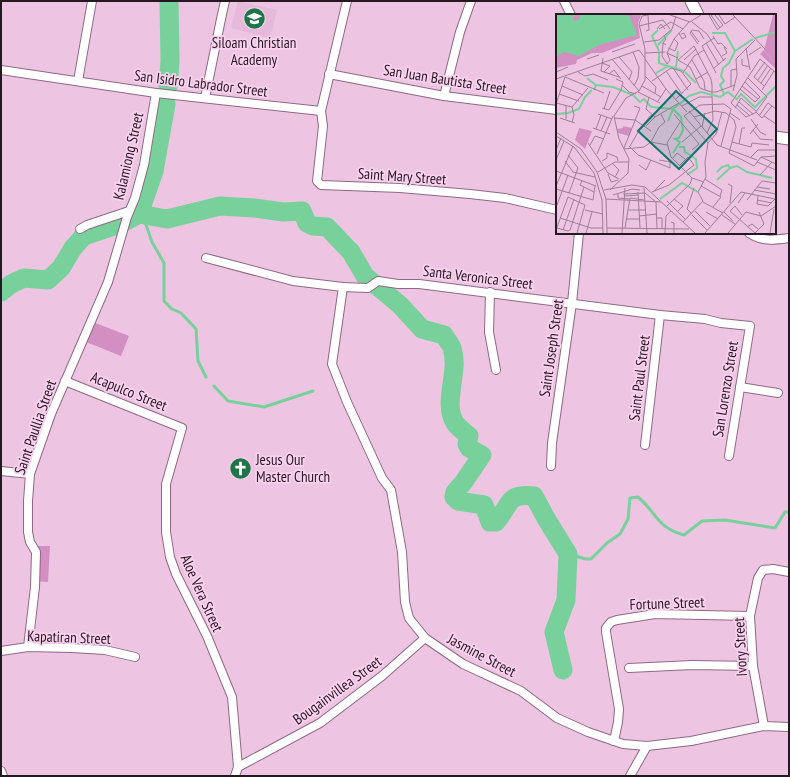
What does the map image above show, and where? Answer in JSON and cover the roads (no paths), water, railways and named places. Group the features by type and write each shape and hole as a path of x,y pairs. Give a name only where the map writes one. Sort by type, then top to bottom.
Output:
{"street":[{"path":"78,81 92,1"},
{"path":"205,98 226,1"},
{"name":"Saint Mary Street","path":"347,1 321,111 323,126 317,181 321,185 400,188 470,194 505,198 556,210"},
{"path":"444,96 460,32 472,1"},
{"path":"564,1 570,14"},
{"path":"691,1 698,14"},
{"name":"San Isidro Labrador Street","path":"1,70 156,93 321,111"},
{"name":"San Juan Bautista Street","path":"329,74 444,96 556,110"},
{"name":"Kalamiong Street","path":"127,218 135,198 144,165 156,93"},
{"path":"776,137 789,139"},
{"path":"80,229 87,225 127,218"},
{"name":"Saint Paullia Street","path":"28,647 36,580 36,552 30,542 28,532 30,474 51,414 108,282 127,218"},
{"name":"Saint Joseph Street","path":"551,466 552,442 572,304 579,234"},
{"path":"751,234 761,240 789,238"},
{"name":"Santa Veronica Street","path":"206,258 293,281 343,287 368,288 378,281 398,284 419,284 660,315 705,319 721,323 750,326"},
{"name":"Jasmine Street","path":"343,287 332,364 347,402 382,478 391,490 402,552 405,602 409,618 425,638 463,664 521,691 557,718 588,732 623,744 647,746 691,741 764,726 789,727"},
{"path":"490,292 489,332 496,370"},
{"name":"Saint Paul Street","path":"645,445 660,315"},
{"name":"San Lorenzo Street","path":"728,456 750,326"},
{"name":"Acapulco Street","path":"65,381 182,428"},
{"path":"740,387 778,394"},
{"name":"Aloe Vera Street","path":"182,428 166,484 166,532 170,557 176,574 207,636 232,697 238,768"},
{"path":"1,471 30,474"},
{"name":"Ivory Street","path":"764,726 753,666 750,616 758,578 763,570 773,569 789,572"},
{"name":"Fortune Street","path":"614,741 619,709 606,632 607,626 610,622 655,614 750,616"},
{"name":"Bougainvillea Street","path":"238,768 320,723 382,676 425,638"},
{"name":"Kapatiran Street","path":"1,651 28,647 105,650 135,657"},
{"path":"629,668 692,665 753,666"},
{"path":"630,776 647,746"},
{"path":"235,776 238,768"},
{"path":"1,771 3,776"}],"waterway":[{"path":"168,87 170,61 169,1"},
{"path":"1,292 11,284 24,278 48,280 61,268 73,248 84,236 120,224 139,214 154,171 166,104"},
{"path":"139,214 167,219 220,206 254,208 283,212 302,211 307,223 313,226 327,227 351,252 365,276 400,305 422,329 444,335 451,346 454,357 450,396 451,415 456,425 469,436 467,444 469,448 482,455 455,492 454,497 458,501 484,505 490,522 496,522 514,498 518,496 534,496 568,554 566,600 554,632 563,670"},
{"path":"139,214 145,222 152,242 164,263 164,301 172,309 181,313 196,329 198,361 206,377"},
{"path":"214,386 228,401 264,407 313,391"},
{"path":"568,554 591,559 607,543 620,534 628,519 630,498 638,497 663,524 675,532 684,535 702,521 725,520 775,528 785,512 789,512"}],"place":[{"name":"Siloam Christian Academy","path":"254,19"},
{"name":"Jesus Our Master Church","path":"241,468"}]}
